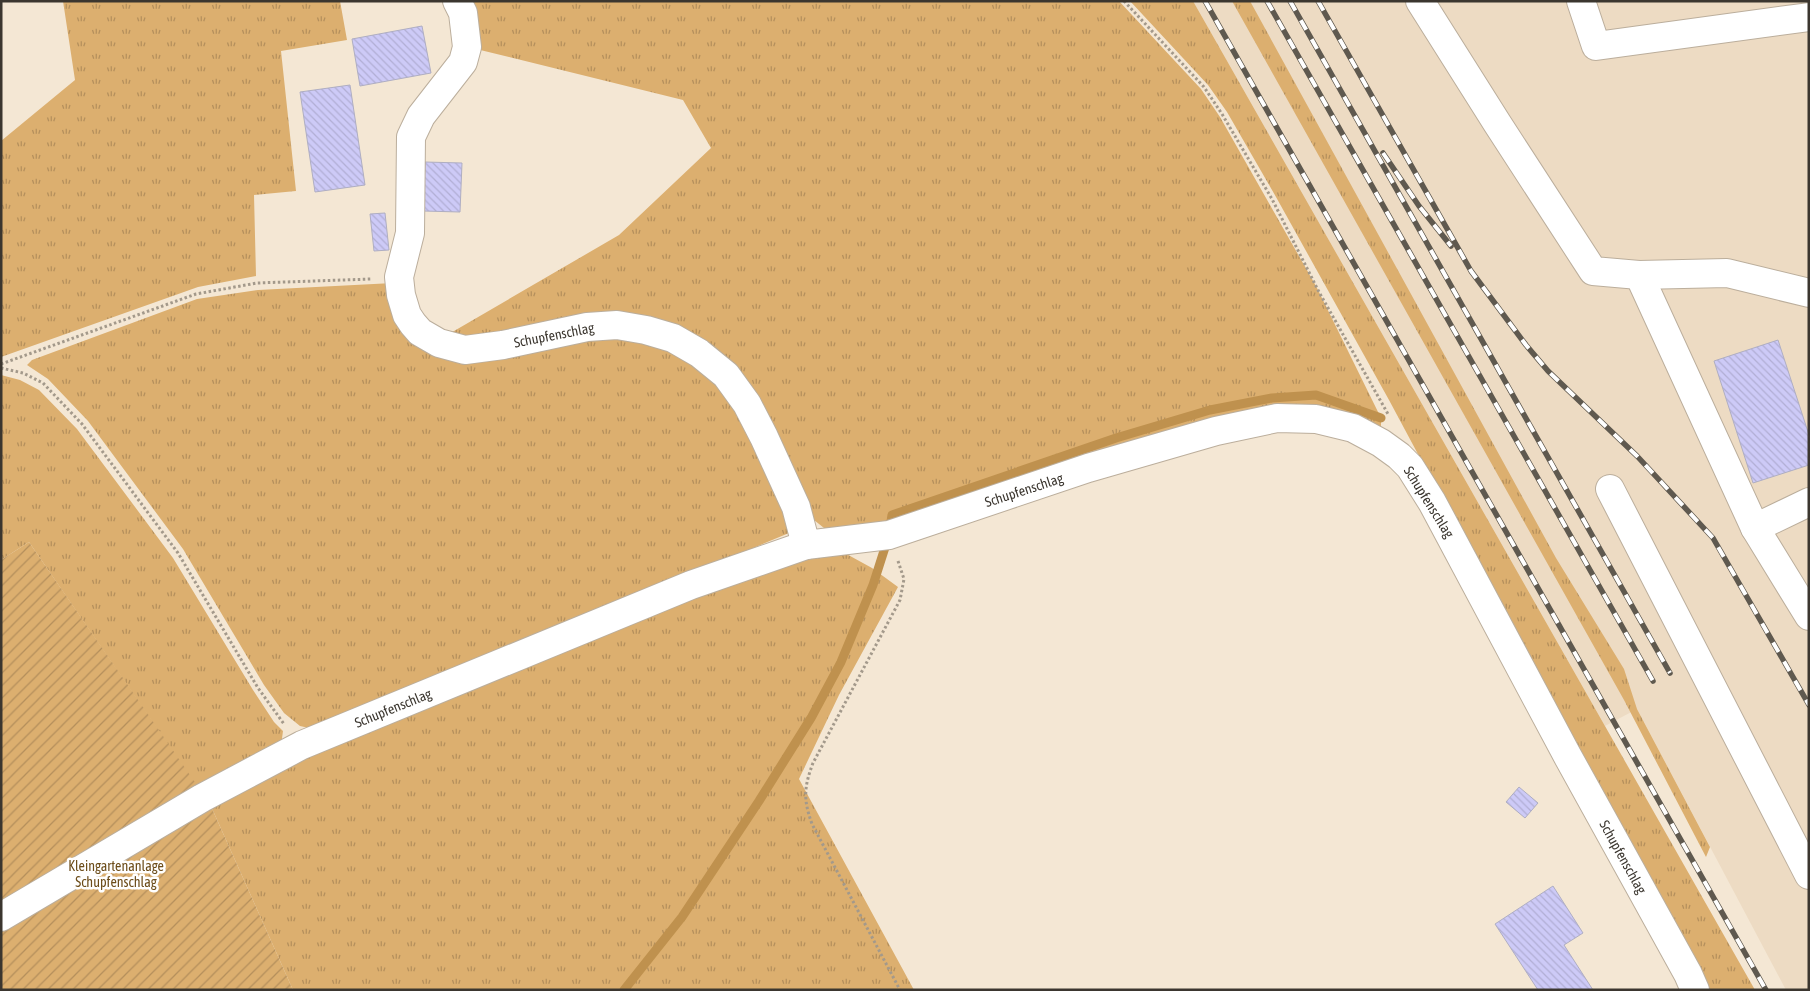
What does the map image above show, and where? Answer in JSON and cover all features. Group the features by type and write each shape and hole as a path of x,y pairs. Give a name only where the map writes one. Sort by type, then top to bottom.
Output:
{"street":[{"name":"Schupfenschlag","path":"457,1 463,13 467,47 463,62 421,116 411,137 410,233 400,278 401,295 407,315 420,332 439,343 465,350 503,345 588,327 618,325 646,330 673,338 699,353 726,375 747,404 796,507 806,545"},
{"path":"1581,1 1596,46 1809,17"},
{"path":"1807,1 1809,6"},
{"path":"1427,4 1502,132 1593,271 1639,275 1726,272 1809,294"},
{"path":"1639,275 1755,528 1809,616"},
{"name":"Schupfenschlag","path":"1,917 202,798 302,745 691,585 806,545 889,535 1088,468 1216,431 1277,418 1316,419 1354,428 1381,443 1410,467 1432,502 1695,990"},
{"path":"1610,489 1809,875"},
{"path":"1755,528 1809,502"}],"path":[{"path":"1124,1 1204,88 1222,114 1272,199 1319,292 1388,415"},
{"path":"1,364 196,294 257,283 400,278"},
{"path":"1,368 23,373 43,383 82,424 178,553 258,688 279,718 302,745"},
{"path":"889,535 904,579 900,600 813,763 806,782 806,807 812,824 900,990"}],"shaded area":[{"path":"1193,1 1809,1 1809,990 1786,990 1637,709 1605,726"}],"green space":[{"path":"63,1 340,1 347,40 281,51 296,191 254,195 256,276 198,287 1,357 1,141 75,80"},
{"path":"463,1 1119,1 1201,89 1220,117 1316,286 1381,418 1381,428 1317,409 896,521 835,534 814,520 770,434 674,333 502,340 442,338 619,235 711,148 683,100 472,48"},
{"path":"1130,1 1193,1 1755,990 1705,990 1389,400 1227,112 1208,85"},
{"path":"1232,1 1250,1 1556,558 1624,669 1637,709 1710,847 1706,857 1624,700"},
{"path":"393,283 416,336 559,338 645,335 722,379 791,522 789,533 318,730 300,726 284,713 264,685 183,549 88,421 48,379 27,365 32,360 197,299 258,290"},
{"path":"1,375 20,380 39,390 77,429 173,558 253,690 274,722 283,731 281,746 200,791 29,542 1,560"},
{"name":"Kleingartenanlage Schupfenschlag","path":"29,542 210,804 293,990 1,990 1,560"},
{"path":"841,551 872,568 898,587 839,695 799,779 914,990 293,990 210,804 299,755 769,566"}],"building":[{"path":"422,26 431,73 360,86 352,39"},
{"path":"350,85 365,185 315,192 300,92"},
{"path":"425,162 462,163 460,212 423,211"},
{"path":"385,213 389,250 374,251 370,214"},
{"path":"1778,340 1809,435 1809,465 1753,483 1714,361"},
{"path":"1519,787 1538,803 1525,818 1506,802"},
{"path":"1553,886 1583,933 1564,945 1593,990 1538,990 1495,924"}],"waterway":[{"path":"624,990 682,917 759,801 811,718 841,662 873,585 889,535 892,515 1116,438 1210,410 1272,398 1316,395 1381,418"}],"railway":[{"path":"1205,1 1766,990"},
{"path":"1267,1 1653,681"},
{"path":"1290,1 1670,673"},
{"path":"1318,1 1471,271 1526,345 1548,371 1637,456 1713,538 1809,705"},
{"path":"1383,153 1419,206 1451,246"}]}
